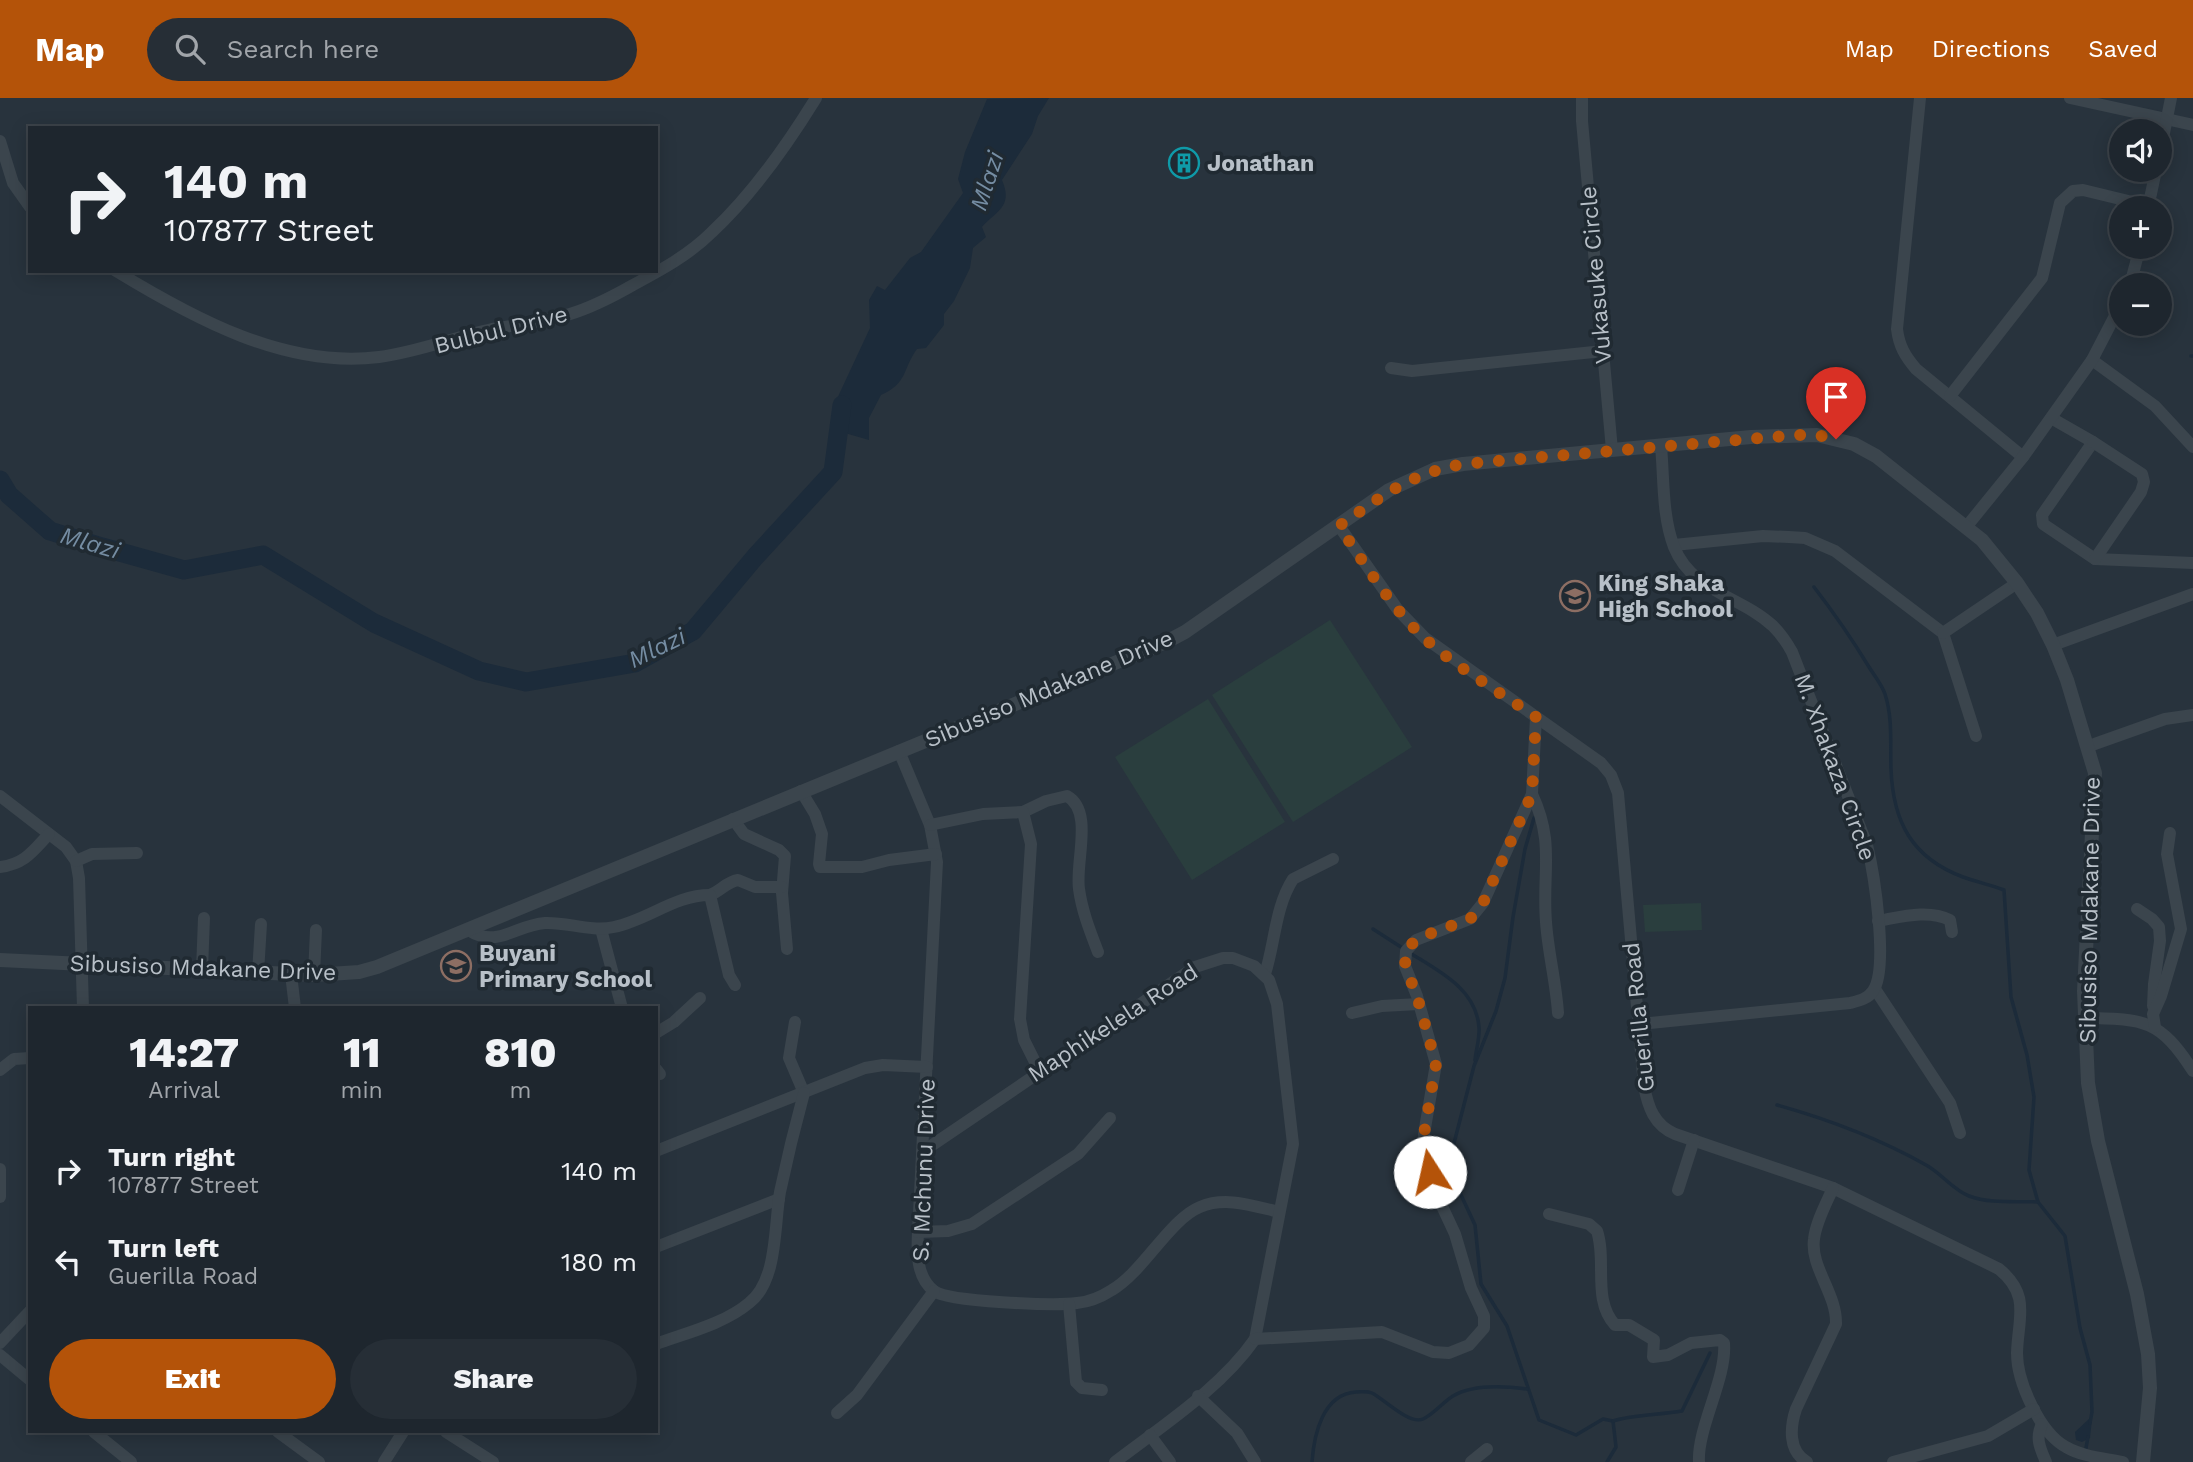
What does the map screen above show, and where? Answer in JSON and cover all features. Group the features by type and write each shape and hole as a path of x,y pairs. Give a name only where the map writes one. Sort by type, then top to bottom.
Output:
{"street":[{"name":"Bulbul Drive","path":"658,272 699,244 735,209 778,154 816,98"},
{"path":"1920,98 1897,329 1899,342 1906,358 1916,369 2023,457"},
{"path":"2070,98 2166,119 2171,98"},
{"name":"Vukasuke Circle","path":"1583,99 1612,450"},
{"path":"2172,120 2193,124"},
{"path":"0,141 13,183 28,204"},
{"path":"1950,396 2042,278 2060,203 2065,196 2083,190 2109,197"},
{"name":"Bulbul Drive","path":"120,273 221,328 286,349 344,360 396,355 494,329 534,324 609,300 656,273"},
{"path":"1967,526 2023,457 2092,360 2109,327"},
{"path":"1391,369 1412,371 1602,351"},
{"path":"2092,360 2155,406 2193,447"},
{"path":"2050,418 2142,474 2144,482 2141,492 2095,559"},
{"name":"Sibusiso Mdakane Drive","path":"0,960 314,975 359,972 377,967 1118,663 1185,632 1389,490 1435,469 1463,464 1795,435 1817,435 1836,439 1854,444 1876,457 1982,540 2037,612 2053,645 2089,746 2095,772 2095,804 2084,1018 2088,1083 2098,1141 2139,1304 2148,1354 2150,1388 2143,1462"},
{"path":"2093,442 2042,515 2043,524 2095,559 2193,564"},
{"name":"M. Xhakaza Circle","path":"1661,446 1667,518 1680,560 1699,581 1762,617 1774,627 1792,652 1867,845 1874,874 1878,921 1880,964 1875,989"},
{"name":"Guerilla Road","path":"1339,526 1413,627 1446,654 1601,763 1615,783 1644,1086 1653,1116 1667,1131 1833,1188 1999,1269 2014,1282 2021,1302 2017,1363 2022,1382 2042,1424 2052,1436 2078,1453 2123,1462"},
{"path":"1674,545 1763,536 1805,538 1835,551 1943,633 1976,736"},
{"path":"1943,633 2017,583"},
{"path":"2053,645 2193,594"},
{"path":"2089,746 2165,719 2193,715"},
{"path":"1255,1339 1381,1332 1433,1352 1449,1353 1469,1345 1481,1333 1485,1323 1484,1316 1471,1289 1455,1234 1441,1204 1425,1153 1424,1134 1436,1064 1405,966 1407,952 1421,937 1470,919 1477,911 1532,794 1536,717"},
{"name":"S. Mchunu Drive","path":"899,751 930,825 936,854 937,879 917,1258 925,1281 934,1291 956,1298 1069,1304 1085,1302 1115,1289 1187,1214 1202,1206 1226,1202 1279,1212"},
{"path":"801,791 815,814 822,834 820,866 852,868 936,854"},
{"path":"1532,794 1540,812 1546,839 1546,923 1556,979 1558,1013"},
{"path":"0,796 66,847 76,861 79,878 83,1006"},
{"path":"930,825 974,816 1023,811 1066,796 1072,799 1080,811 1079,886 1086,918 1098,952"},
{"path":"1023,811 1031,844 1020,1019 1024,1040 1040,1072"},
{"path":"733,819 744,834 783,853 786,860 782,887 787,949"},
{"path":"2154,1020 2181,929 2167,854 2169,833"},
{"path":"0,867 18,864 27,858 49,834"},
{"path":"76,861 92,853 137,853"},
{"path":"1115,1462 1236,1363 1255,1339 1293,1144 1277,1004 1265,974 1281,906 1290,884 1293,879 1333,859"},
{"path":"468,930 492,939 530,925 547,923 601,929 641,920 687,898 710,895 725,884 738,880 755,887 782,887"},
{"path":"710,895 729,975 735,985"},
{"path":"2137,909 2157,923 2160,933 2154,1020 2193,1071"},
{"path":"1878,921 1921,915 1942,916 1950,919 1952,932"},
{"path":"202,970 204,918"},
{"path":"258,973 261,924"},
{"path":"601,929 621,1006"},
{"path":"314,975 316,930"},
{"name":"Maphikelela Road","path":"922,1152 1195,967 1212,960 1233,958 1254,965 1265,974"},
{"path":"291,974 295,1006"},
{"path":"1640,1024 1850,1003 1869,995 1875,989 1950,1103 1960,1133"},
{"path":"658,1032 674,1022 700,998"},
{"path":"1352,1013 1382,1006 1419,1004"},
{"path":"2084,1018 2154,1020"},
{"path":"658,1343 718,1321 748,1304 757,1295 768,1272 779,1199 804,1093 789,1058 795,1022"},
{"path":"0,1070 14,1059 28,1058"},
{"path":"658,1150 874,1066 927,1067"},
{"path":"918,1232 948,1231 972,1224 1077,1154 1110,1118"},
{"path":"1678,1190 1694,1140"},
{"path":"0,1169 0,1197"},
{"path":"1803,1461 1792,1439 1792,1422 1836,1324 1836,1309 1813,1247 1815,1231 1833,1188"},
{"path":"658,1246 779,1199"},
{"path":"1549,1214 1589,1224 1597,1231 1603,1298 1609,1316 1615,1325 1629,1325 1654,1340 1653,1357 1668,1355 1691,1343 1720,1340 1724,1343 1713,1400 1699,1451 1699,1462"},
{"path":"837,1413 857,1395 934,1291"},
{"path":"1069,1304 1076,1382 1082,1388 1102,1390"},
{"path":"0,1343 28,1313"},
{"path":"0,1355 28,1378"},
{"path":"1198,1396 1237,1433 1255,1462"},
{"path":"1893,1462 1988,1436 2034,1409"},
{"path":"2042,1424 2038,1436 2046,1462"},
{"path":"95,1433 131,1462"},
{"path":"279,1433 319,1462"},
{"path":"384,1462 402,1433"},
{"path":"451,1433 493,1462"},
{"path":"1150,1435 1170,1462"},
{"path":"1471,1462 1487,1449"}],"green space":[{"path":"1330,620 1412,747 1293,822 1212,695"},
{"path":"1208,699 1285,822 1192,880 1115,757"},
{"path":"1701,903 1702,930 1645,932 1643,905"}],"water":[{"path":"1049,98 1038,116 1032,134 1002,180 1005,202 982,227 986,237 973,248 970,268 954,301 944,314 944,325 926,348 917,349 896,386 881,395 869,418 869,440 831,429 835,403 870,328 869,300 877,286 885,290 910,258 921,252 963,193 958,179 965,152 987,99"},
{"path":"2090,1418 2090,1438 2082,1442 2076,1440 2075,1432"}],"waterway":[{"name":"Mlazi","path":"0,480 9,495 50,531 184,570 263,555 374,623 479,671 526,682 635,663 693,631 755,557 833,472 842,405"},
{"path":"1814,587 1885,694 1890,722 1891,769 1896,806 1909,836 1931,860 1945,869 2004,890 2011,997 2027,1055 2034,1097 2029,1170 2038,1202 2065,1236 2080,1328 2090,1365 2090,1423"},
{"path":"1534,818 1525,849 1505,978 1496,1011 1474,1066 1453,1147 1454,1180 1475,1225 1481,1284 1507,1326 1539,1420 1576,1435 1603,1419 1613,1421 1616,1447 1607,1462"},
{"path":"1373,929 1404,949"},
{"path":"1410,953 1454,982 1471,1002 1479,1027 1475,1060"},
{"path":"1777,1105 1872,1138 1931,1168 1958,1190 1977,1199 2038,1202"},
{"path":"1613,1421 1682,1411 1710,1353"},
{"path":"1312,1462 1322,1417 1335,1400 1345,1394 1372,1393 1404,1415 1417,1420 1427,1417 1453,1396 1470,1389 1527,1389"},
{"path":"2086,1448 2088,1437"}],"place":[{"name":"Jonathan","path":"1184,163"},
{"name":"King Shaka High School","path":"1575,596"},
{"name":"Buyani Primary School","path":"456,966"}],"route":[{"path":"1430,1172 1424,1134 1436,1064 1404,958 1409,946 1416,940 1470,919 1483,903 1532,794 1536,717 1446,654 1413,627 1339,526 1389,490 1412,478 1435,469 1463,464 1795,435 1817,435 1836,439"}]}
